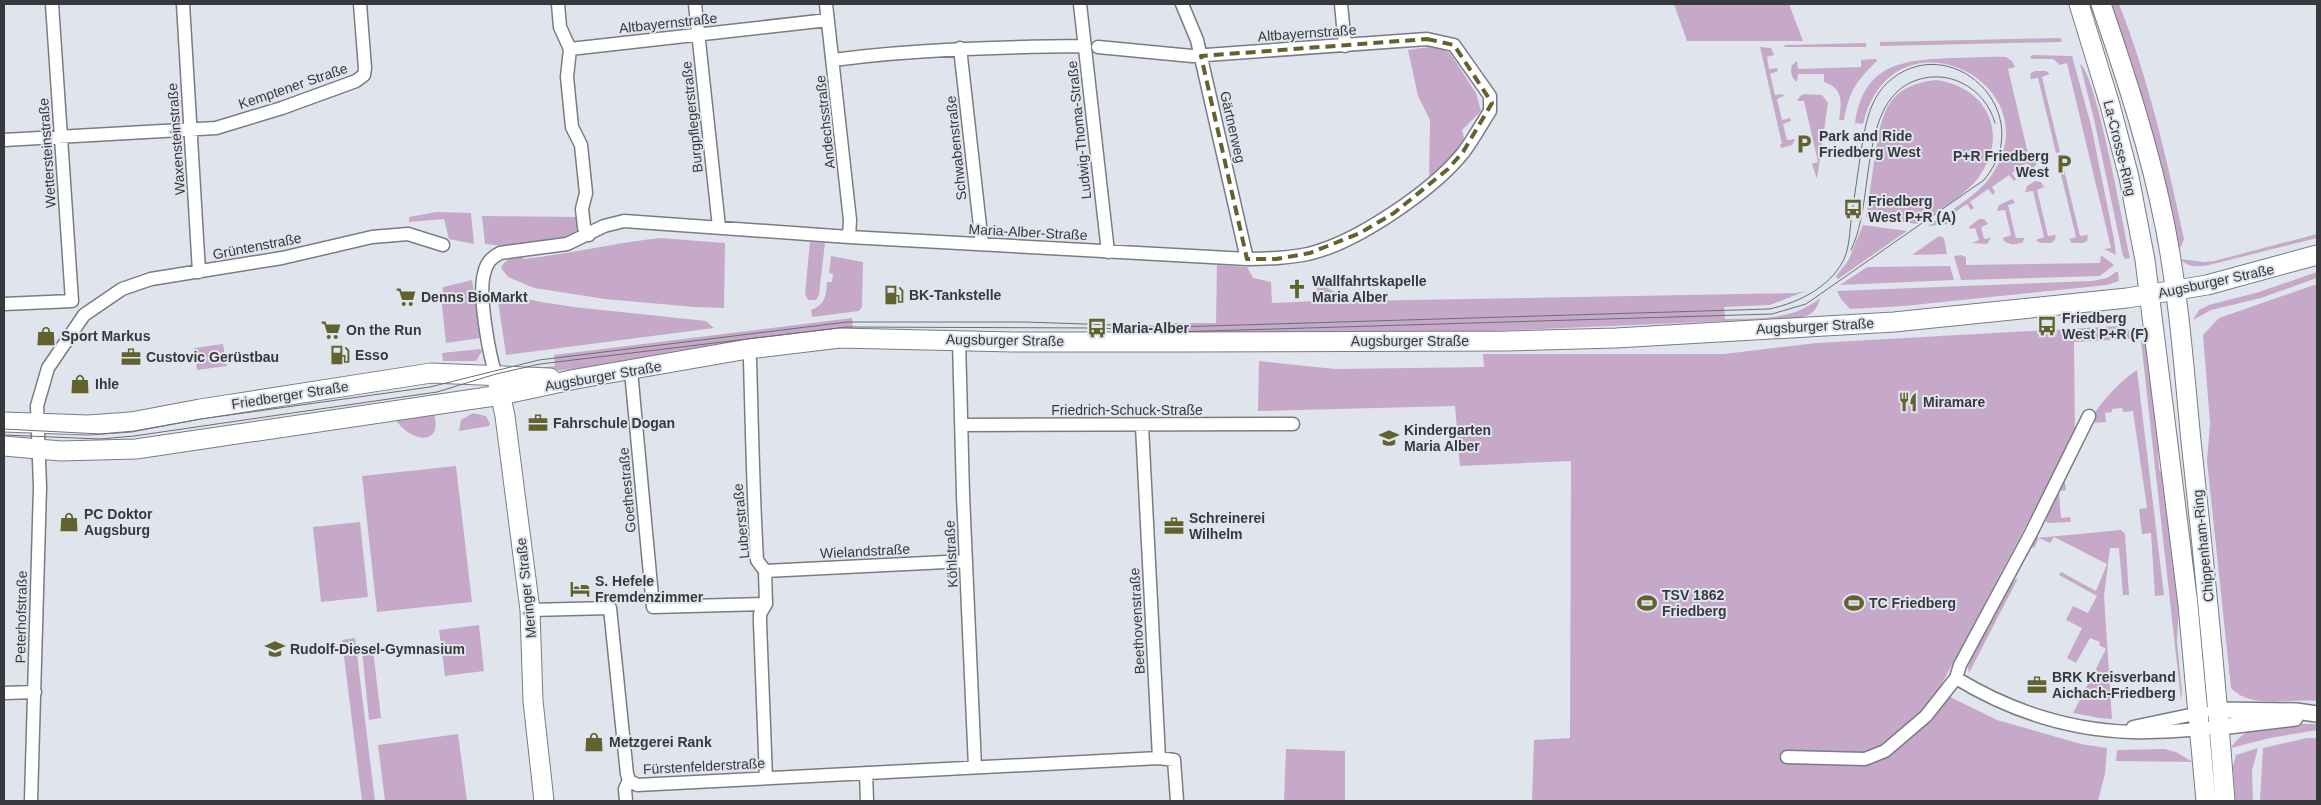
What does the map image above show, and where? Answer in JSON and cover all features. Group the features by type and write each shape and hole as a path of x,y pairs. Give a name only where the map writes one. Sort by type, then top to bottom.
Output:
{"main road":[{"name":"La-Crosse-Ring","path":"2079,4 2110,105 2129,177 2150,295"},
{"name":"La-Crosse-Ring","path":"2101,4 2122,63 2148,154 2165,226 2175,291"},
{"name":"Augsburger Straße","path":"501,395 576,379 631,371 748,349 840,338 1012,342 1507,341 1616,338 1894,322 2150,295 2231,279 2317,256"},
{"name":"Chippenham-Ring","path":"2175,291 2219,719 2225,801"},
{"name":"Chippenham-Ring","path":"2150,295 2188,605 2197,721 2206,801"},
{"name":"Friedberger Straße","path":"4,446 88,425 131,422 200,409 431,373 576,379"},
{"name":"Meringer Straße","path":"496,376 501,395 530,610 533,701 544,801"},
{"name":"Friedberger Straße","path":"4,422 38,436 100,452 136,450 501,395"}],"street":[{"name":"Wettersteinstraße","path":"52,4 72,301"},
{"name":"Waxensteinstraße","path":"183,4 199,272"},
{"name":"Kemptener Straße","path":"4,140 216,128 282,108 356,81 364,75 365,68 360,4"},
{"path":"558,4 560,27 570,49 567,77 572,127 581,145 586,193 582,209 584,227 590,235"},
{"name":"Burgpflegerstraße","path":"695,4 719,227"},
{"name":"Andechsstraße","path":"826,4 850,220 849,237"},
{"name":"Ludwig-Thoma-Straße","path":"1080,4 1092,46 1108,252"},
{"name":"Gärtnerweg","path":"1182,4 1197,40 1247,259"},
{"path":"1341,4 1345,46"},
{"name":"Altbayernstraße","path":"570,49 828,20"},
{"name":"Altbayernstraße","path":"833,60 891,52 960,48 1092,46 1201,56 1427,39 1454,45 1490,96"},
{"name":"Schwabenstraße","path":"960,48 982,244"},
{"name":"Maria-Alber-Straße","path":"496,376 489,342 483,294 483,276 491,258 500,253 557,246 590,235 604,226 624,221 849,237 1108,252 1276,259 1310,253 1360,233 1394,213 1448,169 1464,152 1490,111 1490,96"},
{"name":"Grüntenstraße","path":"38,436 37,406 48,368 84,315 122,289 136,283 282,258 372,237 408,234 443,245"},
{"path":"4,304 72,301 84,315"},
{"name":"Köhlstraße","path":"959,340 966,561 976,767"},
{"name":"Luberstraße","path":"748,349 750,360 752,478 757,560 765,571 766,604 760,614 760,623 766,778"},
{"name":"Goethestraße","path":"631,371 653,607 766,604"},
{"path":"1787,757 1865,759 1885,751 1926,716 1956,678 1960,665 2031,533 2089,416"},
{"name":"Friedrich-Schuck-Straße","path":"961,425 1142,426 1293,424"},
{"name":"Beethovenstraße","path":"1142,426 1158,758"},
{"name":"Peterhofstraße","path":"31,801 35,692 38,436"},
{"name":"Wielandstraße","path":"765,571 966,561"},
{"name":"Fürstenfelderstraße","path":"530,610 610,608 627,774 629,780 637,785 1158,758"},
{"path":"1956,678 1992,698 2025,712 2063,724 2114,730 2219,719 2317,714"},
{"path":"4,693 35,692"},
{"path":"1158,758 1174,760 1176,801"},
{"path":"866,773 867,801"},
{"path":"626,801 625,789 629,780"}],"highlighted area":[{"path":"1427,39 1454,45 1492,103 1463,152 1448,169 1394,213 1360,233 1310,253 1276,259 1247,259 1201,56 1214,53"}],"shaded area":[{"path":"1674,4 1789,4 1803,41 1687,41"},
{"path":"2109,4 2119,4 2148,91 2164,150 2184,239 2181,247 2177,248"},
{"path":"2060,38 2061,42 1880,46 1880,42"},
{"path":"1866,43 1866,47 1784,47 1785,45"},
{"path":"1436,46 1450,53 1476,93 1481,111 1462,130 1464,138 1450,162 1429,176 1430,120 1418,96 1408,50"},
{"path":"1760,47 1771,48 1774,55 1767,57 1769,69 1777,68 1778,71 1770,74 1775,95 1783,94 1784,96 1777,99 1782,120 1790,118 1791,121 1783,124 1787,140 1795,139 1792,145 1781,148 1780,144 1782,144"},
{"path":"2032,55 2072,56 2091,125 2116,255 2104,249 2111,248 2067,63 2060,65 2053,59 2032,59 2030,58"},
{"path":"2006,57 2012,61 2015,67 2008,69 2029,158 2037,156 2036,165 2032,169 2027,163 2012,173 2016,179 2014,181 2009,175 1992,187 1995,192 1993,195 1988,189 1970,202 1974,208 1971,210 1967,204 1952,214 1956,221 1952,219 1947,221 1948,224 1928,226 1971,196 1993,173 2006,140 2002,110 1985,85 1961,69 1932,63 1904,68 1879,88 1863,124 1855,123 1860,103 1867,88 1876,77 1888,69 1901,64 1934,59"},
{"path":"1876,59 1877,61 1859,81 1851,94 1844,120 1839,120 1840,96 1835,88 1824,82 1824,74 1798,74 1797,82 1793,78 1791,70 1792,65 1797,61 1798,69 1861,67 1861,60"},
{"path":"2080,64 2094,94 2116,187 2130,258 2125,259 2123,256 2094,119"},
{"path":"2046,71 2050,74 2042,77 2060,152 2056,153 2038,78 2030,79 2031,73"},
{"path":"1936,80 1954,84 1969,92 1981,103 1988,115 1992,130 1992,146 1988,162 1978,178 1965,192 1917,224 1866,217 1880,127 1889,104 1906,88"},
{"path":"1804,94 1822,95 1828,103 1817,179 1812,164 1818,162 1804,101 1797,101"},
{"path":"2062,161 2080,236 2088,235 2087,241 2083,243 2072,243 2069,239 2076,237 2058,162"},
{"path":"2035,181 2041,182 2044,187 2037,190 2048,236 2056,235 2055,240 2051,243 2040,243 2036,240 2044,237 2033,191 2025,192 2027,186"},
{"path":"2012,199 2015,203 2008,205 2016,238 2024,238 2023,242 2016,244 2004,241 2003,238 2011,235 2005,210 1997,211 1999,205"},
{"path":"436,212 471,213 474,244 449,239 444,219 409,222 409,217"},
{"path":"482,216 578,217 578,233 544,243 508,246 485,244"},
{"path":"1979,219 1984,219 1988,224 1981,227 1984,239 1991,238 1987,244 1972,243 1979,240 1975,228 1969,229 1969,227"},
{"path":"1863,225 1907,231 1838,279 1836,276 1848,261"},
{"path":"2317,234 2317,238 2209,265 2194,266 2180,259 2204,262 2214,261"},
{"path":"1939,236 1944,238 1947,254 1912,255"},
{"path":"660,238 725,243 724,308 605,299 534,288 508,277 501,268 502,265 513,257 523,255 523,259 540,257"},
{"path":"810,242 825,243 819,295 816,300 808,300 805,294"},
{"path":"1961,255 1966,257 1966,265 2100,263 2101,255 2114,265 2100,276 1961,280 1954,256"},
{"path":"831,256 863,262 862,307 859,311 812,317 811,310 822,303 825,296 827,282 832,282 833,274 829,273"},
{"path":"1217,265 1247,267 1253,278 1271,282 1272,303 1317,301 1317,283 1353,301 1796,293 1806,291 1770,305 1724,307 1725,319 1775,317 1798,311 1820,298 1813,312 1798,318 1421,334 1162,335 1163,323 1216,323"},
{"path":"1950,266 1954,280 1840,285 1867,267"},
{"path":"2118,272 2119,281 2107,285 1904,306 1850,309 1837,291 2092,281 2107,278"},
{"path":"2317,272 2317,278 2261,298 2211,310 2193,320 2199,310 2209,305 2259,292"},
{"path":"472,280 481,338 446,343 442,306 443,287"},
{"path":"2317,284 2317,701 2260,701 2239,695 2231,688 2207,461 2210,423 2203,335 2219,318"},
{"path":"499,292 541,302 574,307 706,321 714,328 506,355 497,294"},
{"path":"852,318 853,329 567,370 533,372 533,369 555,366 554,355"},
{"path":"2120,326 2133,334 2130,339 2074,342 2075,433 1938,691 1997,720 2081,744 2107,748 2105,774 2098,801 1532,801 1534,740 1570,738 1571,461 1460,466 1455,406 1258,411 1259,361 1335,369 1484,367 1483,354 1724,354 1816,343"},
{"path":"2148,339 2160,429 2158,447 2159,468 2166,485 2179,604 2177,641 2182,692 2181,700 2141,341"},
{"path":"223,344 227,366 197,370 194,348"},
{"path":"480,349 482,351 476,361 443,361 442,353"},
{"path":"2137,370 2164,595 2155,596 2151,533 2142,534 2139,509 2147,508 2133,411 2123,412 2122,408 2112,409 2112,412 2105,413 2106,422 2095,423 2095,412 2119,384"},
{"path":"433,411 436,423 434,431 430,436 424,438 408,433 394,417"},
{"path":"473,413 486,416 490,424 489,426 459,431 461,420"},
{"path":"456,466 472,602 377,612 362,476"},
{"path":"2063,482 2065,482 2066,490 2059,491 2061,518 2070,517 2071,522 2048,523 2043,519"},
{"path":"360,522 368,597 321,602 313,527"},
{"path":"2121,530 2125,534 2129,595 2123,595 2119,548 2110,548 2104,596 2112,719 2099,718 2073,713 2106,649 2099,645 2100,642 2090,638 2076,663 2067,658 2082,628 2066,620 2073,606 2088,613 2097,596 2059,575 2061,572 2096,591 2107,564 2054,537 2050,543 2039,538 2034,548 2029,546 2036,538"},
{"path":"2018,578 1969,673 1968,667 1971,658 2011,582"},
{"path":"479,625 484,671 445,676 439,630"},
{"path":"355,638 375,801 362,801 342,640"},
{"path":"373,650 381,718 369,720 362,651"},
{"path":"2281,724 2317,724 2317,730 2270,738 2231,748 2246,733 2259,728"},
{"path":"458,734 467,801 385,801 378,745"},
{"path":"2307,738 2317,738 2317,801 2260,801 2263,748"},
{"path":"2258,748 2252,771 2253,801 2235,801 2233,766 2236,755"},
{"path":"1286,749 1345,751 1345,801 1284,801"},
{"path":"2165,749 2176,752 2193,762 2116,761 2117,750"}],"tram line":[{"path":"4,429 100,434 134,431 201,419 430,387 539,360 847,322 1025,322 1174,327 1769,309 1792,302 1815,291 1834,275 1841,265 1848,244 1867,120 1876,97 1887,83 1911,68 1936,65 1960,71 1980,85 1995,104 2002,128 1999,154 1984,180 1806,304 1772,314 1174,332 1097,328 847,327 540,364 496,374 437,392 134,436 100,439 4,435"},
{"path":"1851,250 1859,229 1876,129 1885,108 1898,91 1917,80 1928,77 1940,77 1957,81 1968,86 1983,99 1995,123"}],"place":[{"name":"Park and Ride Friedberg West","path":"1804,144"},
{"name":"P+R Friedberg West","path":"2064,164"},
{"name":"Friedberg West P+R (A)","path":"1853,209"},
{"name":"Wallfahrtskapelle Maria Alber","path":"1297,289"},
{"name":"BK-Tankstelle","path":"894,295"},
{"name":"Denns BioMarkt","path":"406,297"},
{"name":"Friedberg West P+R (F)","path":"2047,326"},
{"name":"Maria-Alber","path":"1097,328"},
{"name":"On the Run","path":"331,330"},
{"name":"Sport Markus","path":"46,336"},
{"name":"Esso","path":"340,355"},
{"name":"Custovic Gerüstbau","path":"131,357"},
{"name":"Ihle","path":"80,384"},
{"name":"Miramare","path":"1908,402"},
{"name":"Fahrschule Dogan","path":"538,423"},
{"name":"Kindergarten Maria Alber","path":"1389,438"},
{"name":"PC Doktor Augsburg","path":"69,522"},
{"name":"Schreinerei Wilhelm","path":"1174,526"},
{"name":"S. Hefele Fremdenzimmer","path":"580,589"},
{"name":"TSV 1862 Friedberg","path":"1647,603"},
{"name":"TC Friedberg","path":"1854,603"},
{"name":"Rudolf-Diesel-Gymnasium","path":"275,649"},
{"name":"BRK Kreisverband Aichach-Friedberg","path":"2037,685"},
{"name":"Metzgerei Rank","path":"594,742"}]}
